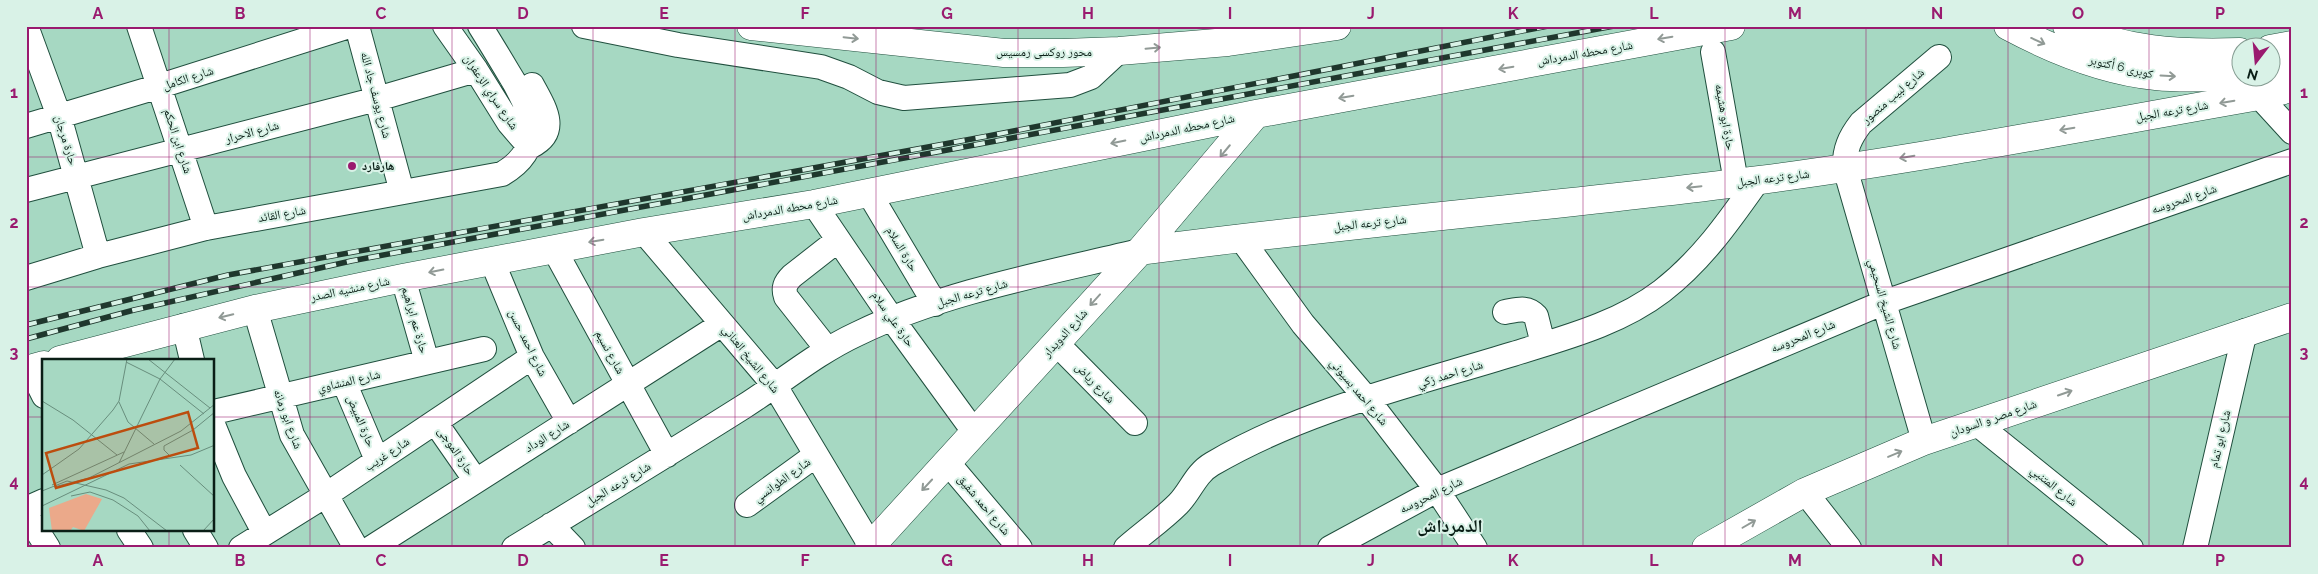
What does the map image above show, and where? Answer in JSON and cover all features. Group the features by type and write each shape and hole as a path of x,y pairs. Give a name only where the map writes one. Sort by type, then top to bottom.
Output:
{"main road":[{"name":"محور روكسى رمسيس","path":"750,26 1004,52 1119,51 1228,42 1337,26"},
{"name":"شارع محطه الدمرداش","path":"644,232 814,204 1256,114 1731,26"},
{"name":"كوبرى 6 أكتوبر","path":"2008,26 2070,54 2113,67 2155,76 2230,76"},
{"name":"كوبرى 6 أكتوبر","path":"2067,26 2120,44 2158,51 2190,54 2230,52"},
{"path":"2280,76 2292,69"},
{"name":"شارع ترعه الجبل","path":"1140,251 1240,237 1747,181 1845,168 2245,88"},
{"name":"شارع الدويدار","path":"870,547 1140,251 1256,114"},
{"name":"شارع منشيه الصدر","path":"64,359 184,326 255,309 403,278 644,232"},
{"name":"شارع مصر و السودان","path":"1706,548 1805,492 1924,441 2292,317"}],"street":[{"name":"حارة مرجان","path":"26,26 59,116 98,256"},
{"name":"شارع ابن الحكم","path":"139,26 206,228"},
{"name":"شارع الكامل","path":"26,126 349,26"},
{"name":"شارع يوسف جاد الله","path":"357,26 402,192"},
{"name":"شارع سراي الزعفران","path":"445,26 476,70 509,123 529,146"},
{"name":"شارع سراي الزعفران","path":"480,26 527,105 532,124 529,146"},
{"name":"شارع القائد","path":"26,278 98,256 206,228 502,174 519,162 529,146 536,143 545,134 548,121 547,114 500,26"},
{"path":"584,26 678,45 821,67 849,77 878,92 904,98 1070,85 1096,74 1119,51"},
{"name":"حارة ابو هشيمه","path":"1713,52 1747,181"},
{"name":"شارع لبيب منصور","path":"1845,168 1844,154 1861,123 1939,57"},
{"name":"شارع الاحرار","path":"26,190 377,99 476,70"},
{"path":"2267,88 2292,132"},
{"name":"شارع المحروسه","path":"1330,548 1437,490 1885,302 2292,161"},
{"name":"شارع الشيخ السحيمي","path":"1845,168 1924,441"},
{"name":"شارع احمد زكي","path":"1126,548 1178,504 1200,473 1210,465 1296,424 1615,319 1661,292 1681,276 1717,238 1747,181"},
{"name":"حارة السلام","path":"869,193 935,304"},
{"name":"حارة علي سلام","path":"814,204 892,318 975,433"},
{"name":"شارع الشيخ العناني","path":"644,232 775,386 870,547"},
{"name":"شارع احمد بسيوني","path":"1240,237 1303,324 1368,400 1437,490 1475,548"},
{"path":"827,349 786,297 784,289 786,282 838,240"},
{"name":"شارع نسيم","path":"554,249 667,454"},
{"name":"شارع ترعه الجبل","path":"514,548 775,386 827,349 892,318 1010,282 1140,251"},
{"name":"شارع احمد حسن","path":"492,261 532,357 569,422"},
{"name":"حارة عم ابراهيم","path":"403,278 427,362"},
{"name":"شارع ابو رمانه","path":"255,309 279,397 295,441 356,548"},
{"path":"1505,312 1523,309 1533,312 1536,316 1543,344"},
{"name":"شارع الوداد","path":"371,548 722,324"},
{"path":"184,326 192,359"},
{"name":"شارع ابو تمام","path":"2195,548 2246,331"},
{"name":"شارع رياض","path":"1056,343 1135,423"},
{"name":"شارع المنشاوي","path":"215,412 484,349"},
{"name":"شارع غريب","path":"241,548 326,495 532,357"},
{"path":"33,368 42,391"},
{"name":"حارة المبيض","path":"344,382 377,460"},
{"name":"حارة الموجى","path":"436,422 476,481"},
{"name":"شارع المتنبي","path":"1976,423 2128,547"},
{"path":"215,429 234,476 264,532"},
{"name":"شارع الطوانسي","path":"747,505 816,455"},
{"name":"شارع احمد شفيق","path":"948,463 1020,548"},
{"path":"1805,492 1841,544"},
{"path":"26,509 42,502"},
{"path":"26,513 48,548"},
{"path":"551,526 573,548"},
{"path":"131,532 141,548"},
{"path":"196,532 206,548"}],"railway":[{"path":"26,325 228,275 988,136 1548,26"},
{"path":"26,339 134,310 351,261 1614,26"}],"place":[{"name":"هارفارد","path":"352,166"}],"district":[{"name":"الدمرداش","path":"1450,526"}]}
